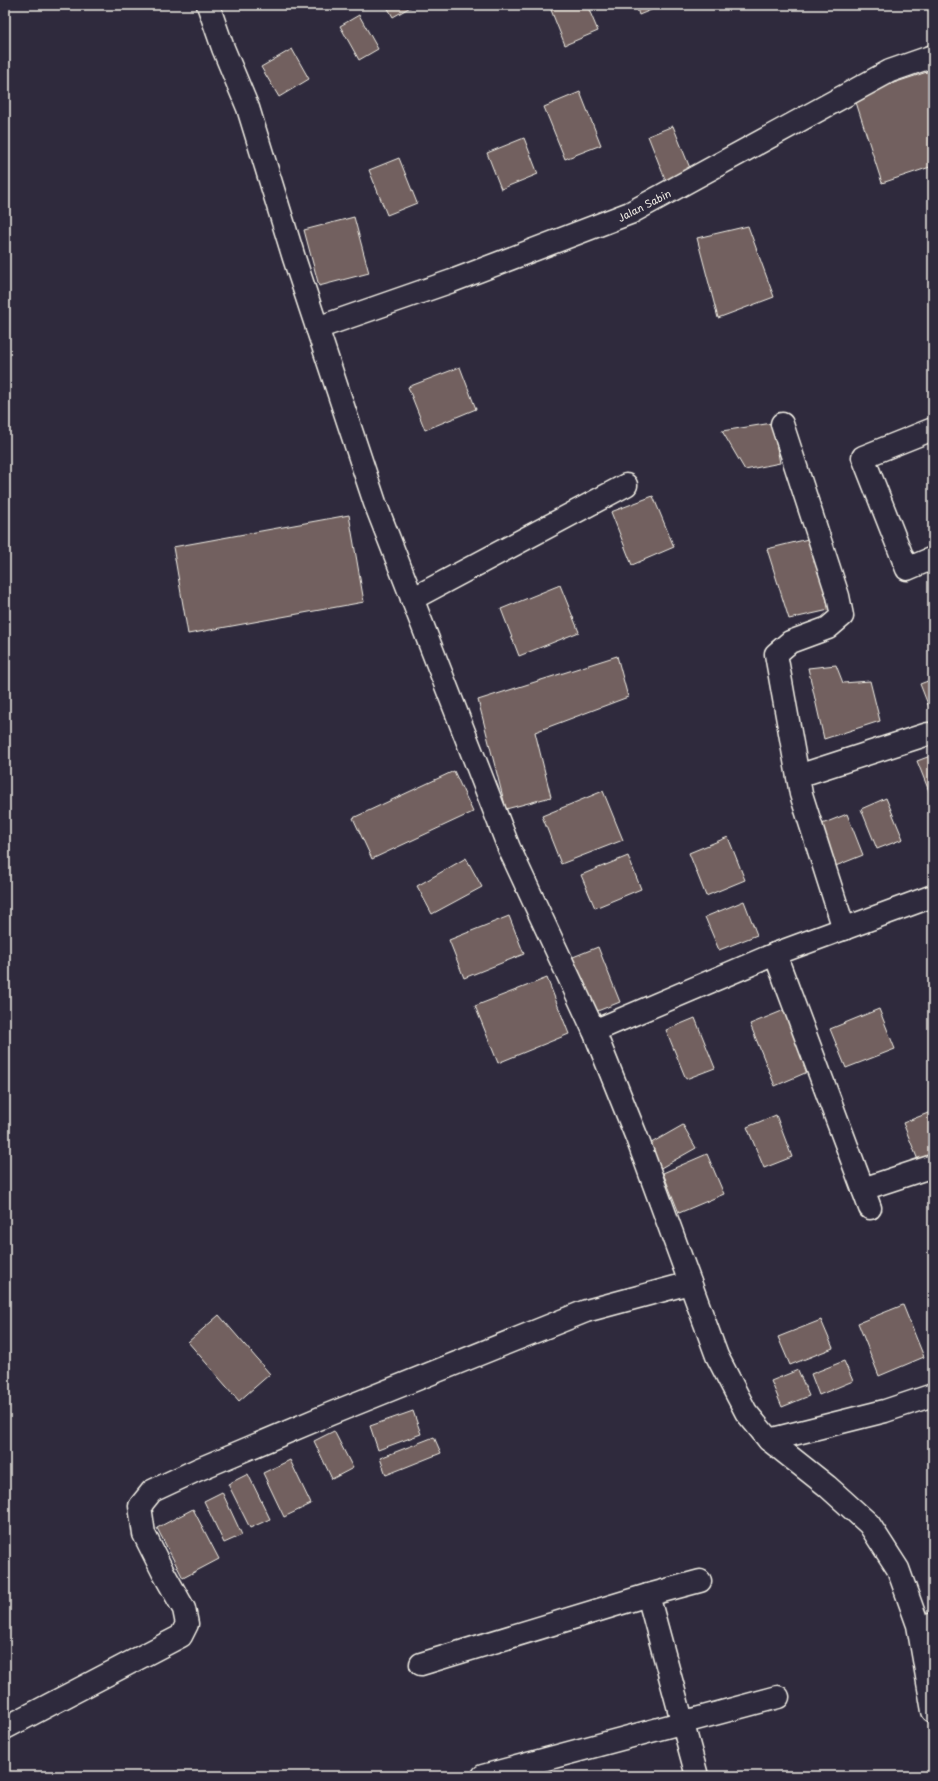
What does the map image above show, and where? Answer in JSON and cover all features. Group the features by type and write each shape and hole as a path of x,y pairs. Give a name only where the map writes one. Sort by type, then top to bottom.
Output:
{"street":[{"path":"208,5 223,48 248,108 294,258 375,503 509,848 594,1032 637,1138 721,1363 746,1412 769,1440 827,1486 869,1524 898,1569 925,1622 933,1711"},
{"name":"Jalan Sabin","path":"317,328 452,281 630,214 890,71 933,56"},
{"path":"782,424 838,596 842,616 828,628 790,642 776,654 801,794 844,929"},
{"path":"933,429 863,457 907,569 933,558"},
{"path":"412,599 626,485"},
{"path":"798,776 928,734"},
{"path":"594,1032 775,954 933,896"},
{"path":"775,954 866,1199 933,1166"},
{"path":"5,1728 181,1636 187,1624 184,1609 144,1534 140,1506 152,1491 197,1470 330,1414 586,1311 690,1283"},
{"path":"769,1440 884,1411 933,1396"},
{"path":"421,1664 648,1595 700,1582"},
{"path":"648,1595 697,1776"},
{"path":"483,1776 682,1721 778,1697"}],"building":[{"path":"386,5 414,5 393,17"},
{"path":"549,5 587,5 598,31 565,45"},
{"path":"636,5 663,5 639,15"},
{"path":"359,15 378,49 359,60 340,26"},
{"path":"292,49 309,79 279,97 261,67"},
{"path":"933,70 933,166 882,183 854,96"},
{"path":"580,92 601,145 565,159 544,107"},
{"path":"673,126 692,173 667,184 648,136"},
{"path":"524,138 538,174 501,189 487,153"},
{"path":"399,158 417,203 387,215 369,170"},
{"path":"354,217 369,273 319,286 304,230"},
{"path":"748,226 774,297 718,318 697,238"},
{"path":"460,367 476,409 425,430 408,387"},
{"path":"772,423 780,463 745,470 722,431"},
{"path":"653,496 674,547 632,565 611,512"},
{"path":"349,515 364,602 188,634 173,547"},
{"path":"812,538 829,610 789,619 767,549"},
{"path":"560,585 579,632 519,656 501,609"},
{"path":"617,656 628,697 535,732 551,797 506,809 478,700"},
{"path":"836,665 843,683 870,681 880,721 824,739 808,668"},
{"path":"933,679 933,706 929,707 920,684"},
{"path":"933,755 933,801 917,761"},
{"path":"454,771 473,812 372,859 353,818"},
{"path":"603,791 623,840 561,864 542,816"},
{"path":"886,798 903,839 877,849 861,809"},
{"path":"847,814 863,855 833,867 817,826"},
{"path":"728,837 745,880 706,896 689,853"},
{"path":"628,856 641,889 595,908 581,875"},
{"path":"466,858 482,887 432,914 417,886"},
{"path":"744,901 757,935 719,950 705,917"},
{"path":"509,916 524,954 464,978 449,940"},
{"path":"598,947 620,1002 590,1014 568,959"},
{"path":"547,978 569,1034 498,1063 475,1006"},
{"path":"787,1009 812,1070 775,1086 750,1024"},
{"path":"879,1009 895,1049 846,1068 830,1029"},
{"path":"695,1018 715,1068 686,1079 666,1030"},
{"path":"933,1111 933,1160 920,1165 903,1123"},
{"path":"776,1115 792,1157 764,1168 747,1127"},
{"path":"683,1125 696,1148 659,1169 646,1146"},
{"path":"707,1154 724,1194 679,1213 663,1173"},
{"path":"903,1305 924,1357 879,1376 858,1323"},
{"path":"219,1315 270,1374 239,1401 188,1342"},
{"path":"821,1320 833,1348 790,1365 778,1337"},
{"path":"844,1361 853,1381 819,1395 811,1374"},
{"path":"798,1370 809,1396 782,1407 771,1381"},
{"path":"413,1411 421,1434 378,1450 370,1426"},
{"path":"334,1431 353,1468 332,1479 314,1441"},
{"path":"434,1437 441,1453 386,1475 380,1458"},
{"path":"290,1460 311,1504 284,1517 263,1473"},
{"path":"248,1474 270,1519 250,1528 228,1484"},
{"path":"222,1492 242,1535 224,1543 204,1501"},
{"path":"193,1509 219,1559 183,1578 157,1528"}]}
